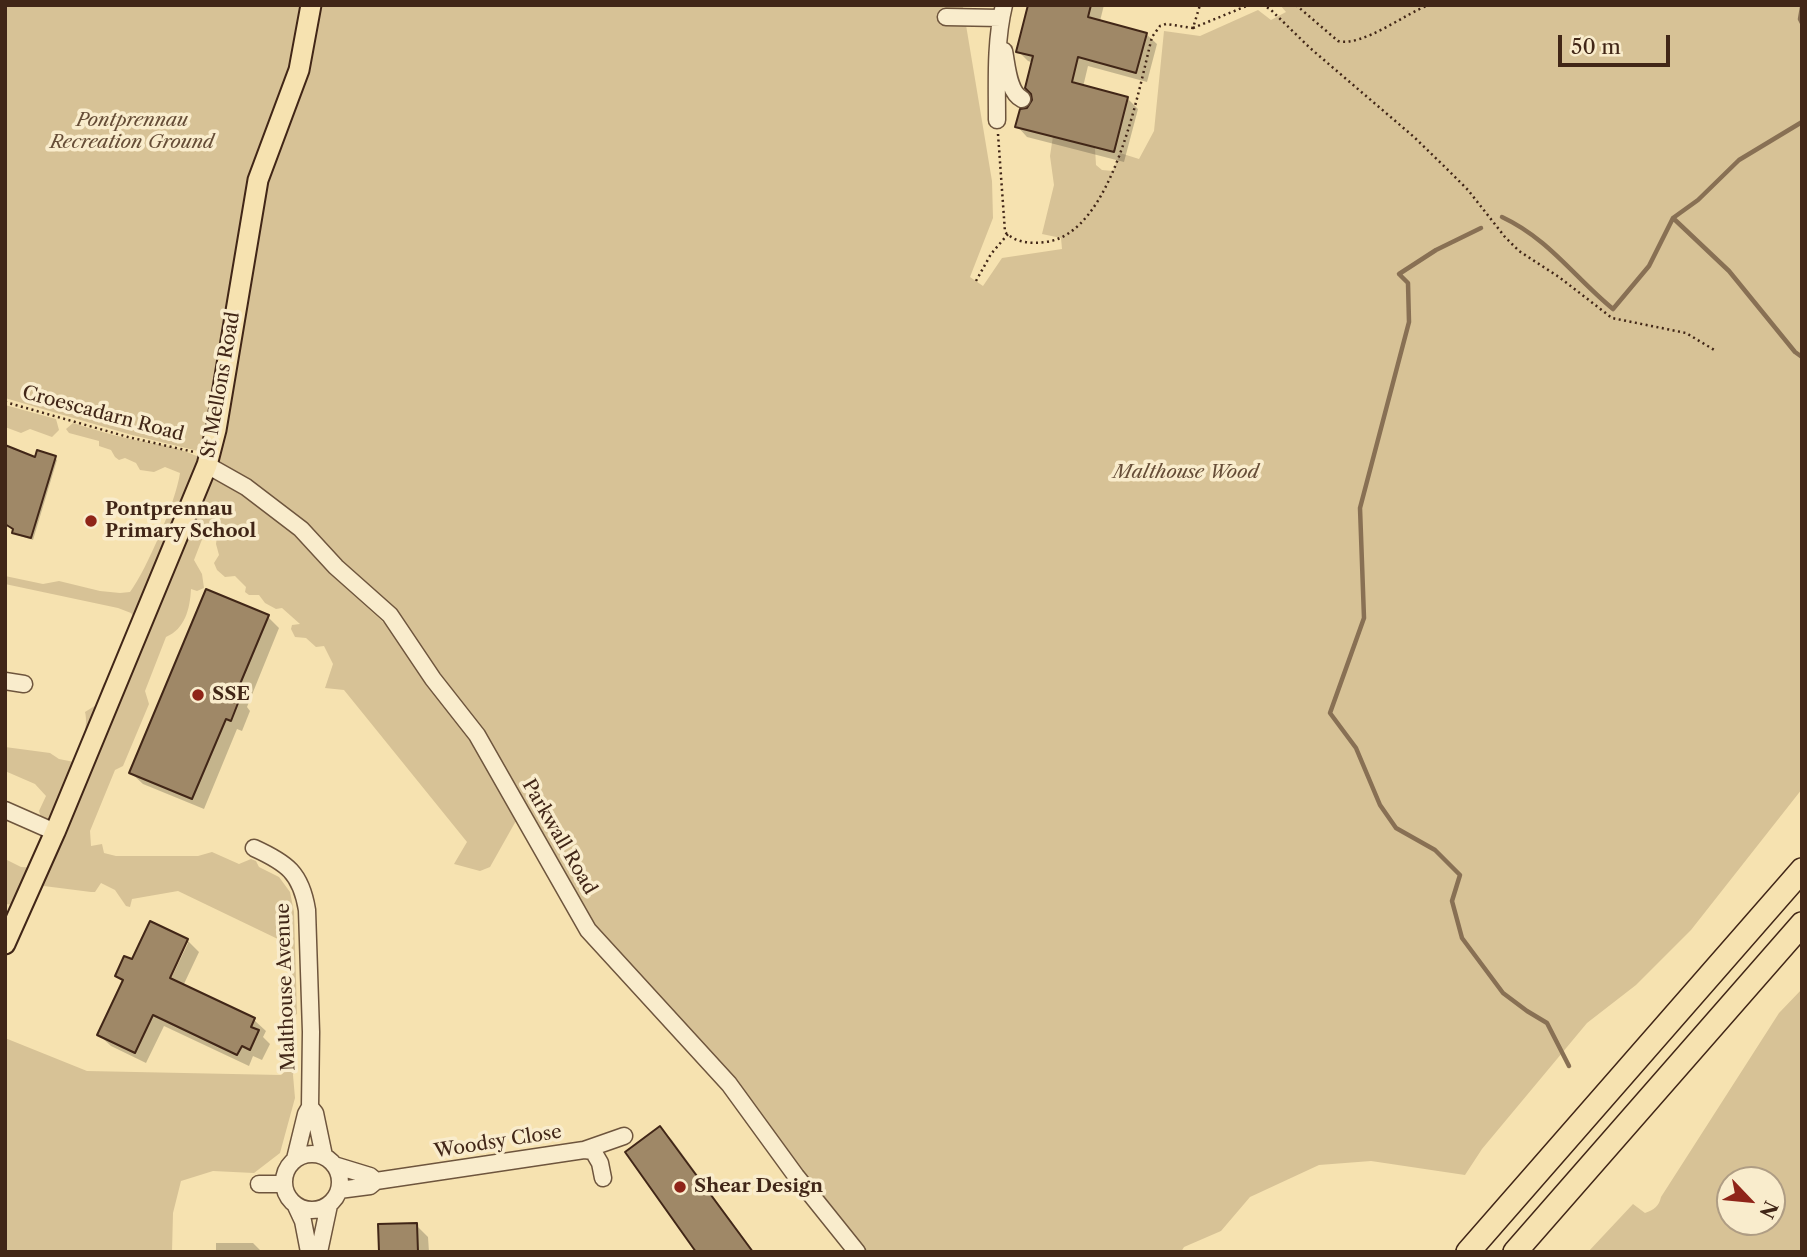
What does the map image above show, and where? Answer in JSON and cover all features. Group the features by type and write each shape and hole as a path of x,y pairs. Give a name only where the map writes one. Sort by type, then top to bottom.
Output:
{"highway":[{"path":"1468,1252 1802,870"},
{"path":"1515,1252 1802,924"}],"main road":[{"name":"St Mellons Road","path":"5,944 55,832 200,459 218,421 258,180 299,70 311,5"}],"street":[{"path":"946,17 1002,18"},
{"path":"1002,18 1013,89 1017,97 1022,99"},
{"path":"997,120 1002,18"},
{"name":"Parkwall Road","path":"200,459 246,487 301,529 336,567 390,615 433,679 477,735 588,930 729,1084 796,1176 857,1252"},
{"path":"5,681 24,684"},
{"path":"13,809 55,832"},
{"name":"Malthouse Avenue","path":"254,848 285,865 299,881 307,910 311,1018 310,1107 295,1159"},
{"name":"Malthouse Avenue","path":"310,1107 315,1113 329,1161"},
{"name":"Woodsy Close","path":"339,1190 370,1186 376,1181 584,1150 624,1136"},
{"path":"584,1150 593,1151 600,1163 603,1178"},
{"path":"309,1252 303,1221 284,1184 289,1166 295,1159 314,1153 376,1181"},
{"path":"319,1252 329,1205 341,1182 329,1161"},
{"path":"259,1184 284,1184"},
{"path":"296,1206 314,1212 329,1205"}],"path":[{"path":"1193,28 1200,5"},
{"path":"997,120 1003,223 1007,234 1021,241 1037,243 1054,241 1070,234 1086,218 1107,183 1120,153 1152,37 1160,26 1166,24 1193,28 1249,5"},
{"path":"1262,5 1270,9 1310,48 1414,137 1468,190 1504,237 1519,251 1559,277 1612,318 1686,333 1716,351"},
{"path":"1296,5 1338,41 1345,43 1429,5"},
{"path":"976,281 991,254 1007,234"},
{"name":"Croescadarn Road","path":"5,402 200,459"}],"green space":[{"name":"Pontprennau Recreation Ground","path":"5,5 304,5 292,71 233,284 203,448 198,451 5,398"},
{"name":"Malthouse Wood","path":"318,5 963,7 992,181 993,218 970,277 983,286 1002,258 1062,249 1061,238 1042,234 1054,185 1050,156 1053,136 1095,148 1096,165 1102,170 1113,171 1120,153 1139,159 1154,131 1164,31 1200,36 1258,10 1271,20 1286,12 1280,5 1802,5 1802,789 1691,930 1636,985 1587,1023 1482,1149 1465,1175 1371,1161 1319,1165 1250,1197 1221,1231 1184,1247 1181,1252 864,1252 813,1190 694,1032 599,933 475,722 390,603 282,522 329,573 393,631 411,662 447,706 477,750 517,819 490,867 480,871 454,864 467,842 344,690 325,688 333,664 324,646 316,647 306,638 295,637 292,625 300,624 282,608 276,609 265,603 259,595 249,595 245,592 246,587 235,576 225,577 217,570 214,563 219,555 216,544 220,513 216,516 214,532 210,531 208,524 194,560 202,574 204,588 197,591 191,589 182,624 166,637 145,691 149,704 123,766 115,770 90,831 91,846 102,844 104,853 116,856 198,856 212,852 239,864 251,859 256,861 259,867 279,877 290,892 294,912 297,1014 283,1023 280,1019 289,1017 290,1013 289,954 282,941 178,891 132,899 130,907 126,906 115,890 101,883 95,892 36,885 48,824 42,821 39,811 46,796 35,784 5,771 5,747 50,753 59,759 74,762 85,731 85,712 101,702 101,690 104,683 113,676 135,619 131,613 118,608 5,584 5,576 43,584 59,581 100,591 130,592 152,552 167,517 180,473 165,467 154,472 140,470 136,463 125,458 119,460 111,450 99,446 99,441 69,433 66,429 73,423 189,453 199,457 201,487 215,479 262,182"},
{"path":"5,405 56,419 59,430 52,437 30,429 21,433 5,427"},
{"path":"5,859 21,867 36,868 15,905 5,904"},
{"path":"1802,989 1802,1252 1588,1252 1633,1204 1645,1213 1657,1205 1779,1013"},
{"path":"5,1038 87,1071 281,1075 296,1062 293,1075 295,1098 280,1153 254,1173 213,1171 181,1181 173,1213 172,1252 5,1252"}],"building":[{"path":"1028,5 1091,5 1088,17 1147,33 1136,73 1078,57 1072,82 1128,97 1114,152 1015,127 1020,109 1027,108 1032,100 1031,94 1025,88 1033,56 1016,52"},
{"path":"5,445 35,457 37,450 56,456 31,538 12,533 13,529 5,524"},
{"path":"206,589 269,615 235,696 240,698 231,721 226,719 192,799 129,773"},
{"path":"150,921 188,939 170,978 255,1018 251,1027 259,1030 250,1050 242,1046 237,1055 153,1015 135,1053 97,1035 123,980 115,976 124,956 132,959"},
{"path":"660,1126 753,1252 696,1252 625,1152"},
{"path":"417,1223 418,1252 379,1252 378,1224"}],"waterway":[{"path":"1802,7 1802,23"},
{"path":"1502,217 1534,236 1613,309 1649,266 1673,218 1698,200 1739,160 1802,122"},
{"path":"1673,218 1729,271 1795,352 1802,357"},
{"path":"1481,228 1436,250 1399,274 1408,283 1409,322 1360,508 1364,618 1330,713 1356,748 1380,805 1396,828 1435,850 1460,875 1452,901 1462,938 1503,993 1547,1023 1569,1066"}],"place":[{"name":"Pontprennau Primary School","path":"91,521"},
{"name":"SSE","path":"198,695"},
{"name":"Shear Design","path":"680,1187"}]}
